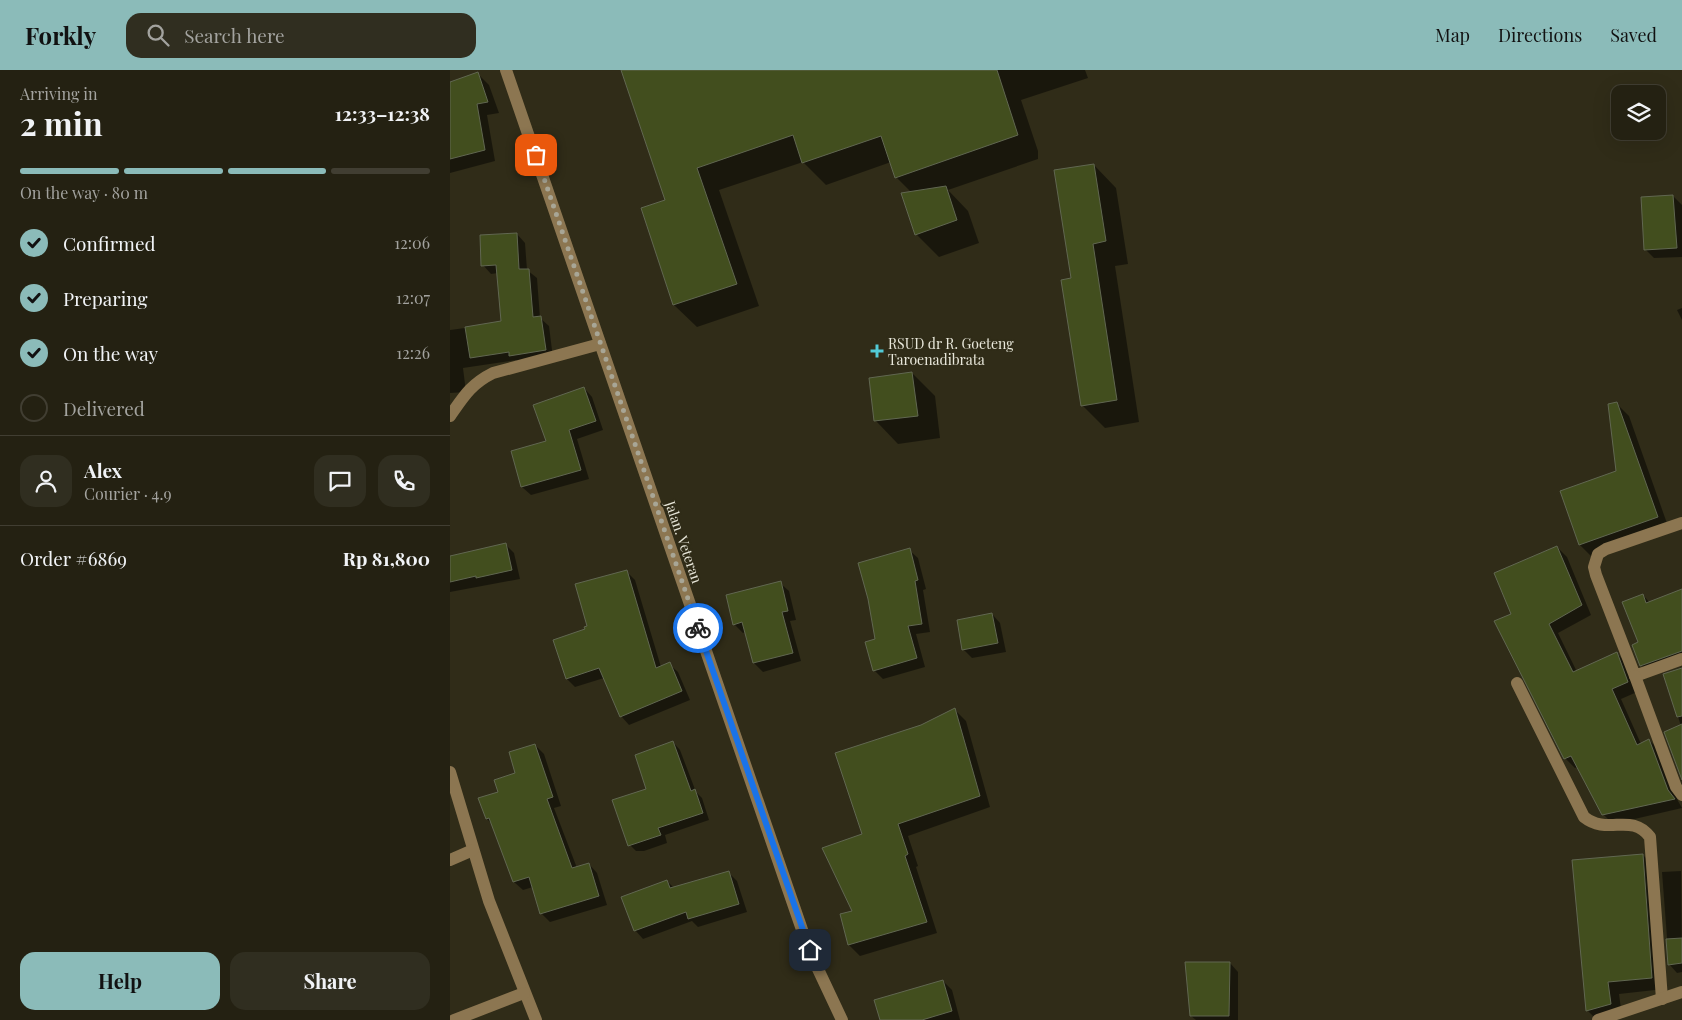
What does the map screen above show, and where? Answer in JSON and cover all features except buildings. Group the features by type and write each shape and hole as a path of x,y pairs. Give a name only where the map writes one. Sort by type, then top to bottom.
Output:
{"street":[{"name":"Jalan. Veteran","path":"506,70 810,950 842,1020"},
{"path":"450,416 472,386 480,380 493,374 600,344"},
{"path":"1682,523 1606,549 1598,554 1594,567 1676,787 1682,795"},
{"path":"1636,676 1682,659"},
{"path":"1517,683 1584,817 1601,826 1634,824 1644,829 1650,836 1662,999"},
{"path":"450,772 489,901 536,1020"},
{"path":"450,860 473,850"},
{"path":"1598,1020 1682,992"},
{"path":"454,1020 524,993"}],"way so far":[{"path":"536,155 698,628"}],"place":[{"name":"RSUD dr R. Goeteng Taroenadibrata","path":"877,351"}],"route":[{"path":"698,628 810,950"}]}
